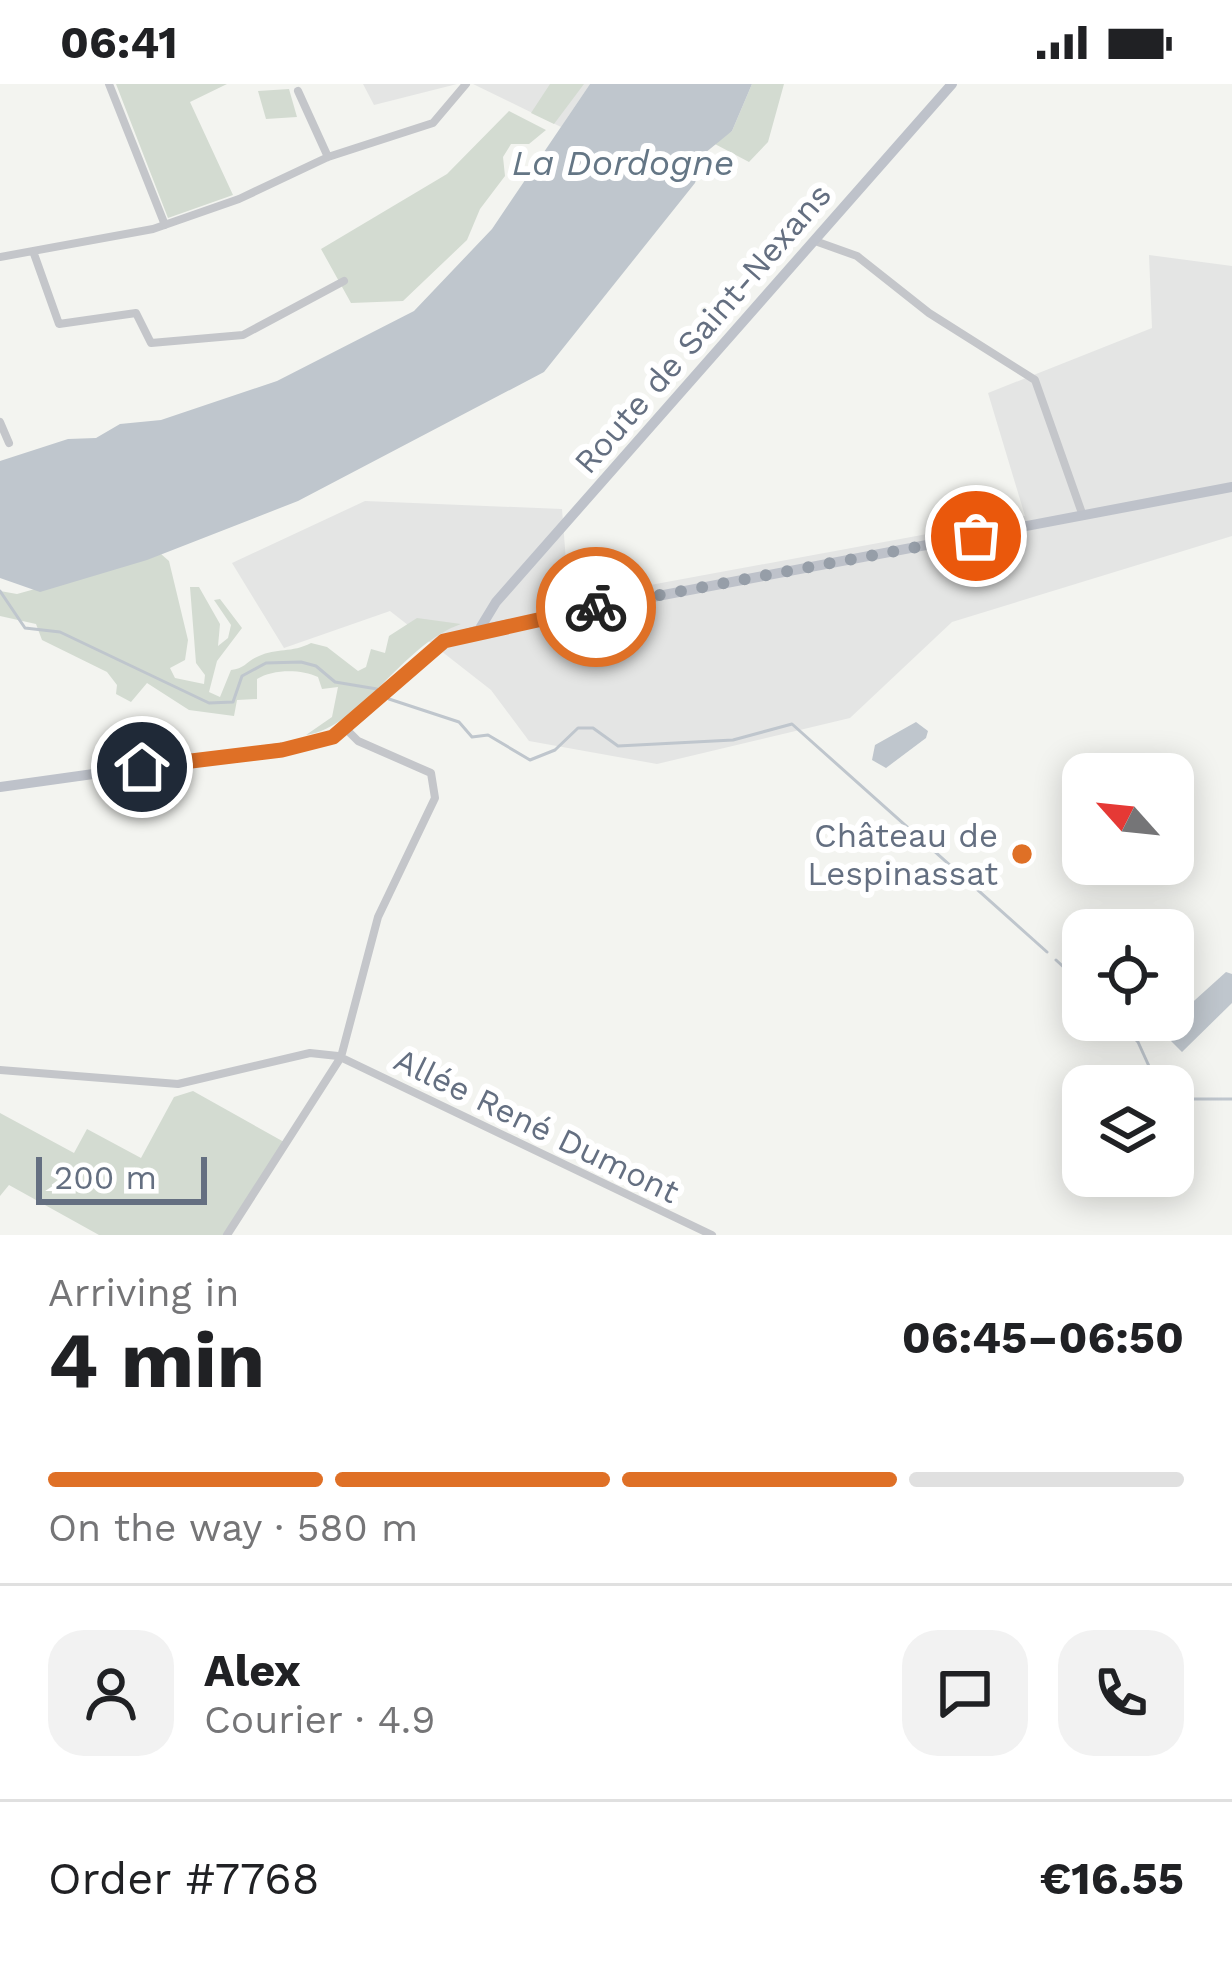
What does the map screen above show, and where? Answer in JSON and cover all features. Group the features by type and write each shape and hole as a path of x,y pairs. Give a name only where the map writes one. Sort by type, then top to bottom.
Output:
{"main road":[{"name":"Route de Saint-Nexans","path":"482,629 492,611 952,84"},
{"path":"0,787 282,750 346,729 431,648 482,629 1232,487"},
{"path":"492,611 506,625"}],"street":[{"path":"109,84 165,225"},
{"path":"0,257 165,225 292,178 328,158 433,123 466,84"},
{"path":"298,91 328,158"},
{"path":"815,241 857,256 929,314 1035,380 1083,516"},
{"path":"32,251 59,324 136,313 151,343 243,335 344,280"},
{"path":"0,422 9,443"},
{"path":"227,1235 341,1057 378,917 437,788 431,773 352,738 346,729"},
{"path":"0,1070 178,1084 310,1052 341,1057"},
{"name":"Allée René Dumont","path":"341,1057 712,1235"}],"shaded area":[{"path":"116,84 227,84 190,102 233,195 168,218"},
{"path":"363,84 457,84 374,105"},
{"path":"473,84 590,84 561,127"},
{"path":"550,84 584,84 554,124 531,113"},
{"path":"752,84 784,84 768,142 749,162 713,143 732,131"},
{"path":"289,89 297,117 266,119 258,91"},
{"path":"509,111 546,130 529,144 511,144 503,157 505,176 480,209 467,240 403,301 351,303 321,249 447,174"},
{"path":"1149,255 1232,266 1232,536 952,622 850,718 657,764 529,741 491,690 390,611 284,648 232,563 365,501 562,509 569,600 1025,516 988,393 1152,328"},
{"path":"161,554 169,561 188,640 185,660 170,668 175,678 204,684 205,675 196,663 190,587 199,587 220,624 218,646 228,638 231,625 214,600 220,599 242,628 217,661 209,692 220,697 231,670 265,654 311,643 327,647 358,671 366,667 371,649 385,653 389,636 417,618 461,624 419,649 345,717 306,735 332,717 338,687 322,689 318,677 287,671 257,679 257,699 237,700 234,716 189,710 147,683 131,702 116,694 117,685 107,672 42,640 36,624 0,616 0,591 17,594"},
{"path":"193,1091 284,1142 223,1235 99,1235 9,1185 0,1196 0,1113 74,1153 87,1129 141,1158 174,1097"}],"water":[{"name":"La Dordogne","path":"590,84 752,84 732,131 705,153 695,183 544,372 298,501 147,560 40,592 0,578 0,461 68,439 96,438 120,424 161,420 277,381 414,311 492,229"},
{"path":"916,722 928,731 926,738 886,768 872,760 875,745"},
{"path":"1226,972 1232,974 1232,1003 1194,1040 1194,1001"},
{"path":"1171,1041 1193,1041 1182,1052"}],"waterway":[{"path":"0,591 25,628 60,632 209,703 233,702 242,676 266,663 301,662 316,666 335,682 377,689"},
{"path":"389,699 459,722 472,737 488,735 530,760 555,750 578,728 593,728 618,746 733,740 792,724 1047,952"},
{"path":"1056,960 1062,966"},
{"path":"1137,1041 1148,1065"},
{"path":"1194,1099 1232,1099"}],"way so far":[{"path":"596,607 976,536"}],"place":[{"name":"Château de Lespinassat","path":"1022,854"}],"route":[{"path":"142,767 282,750 333,737 361,716 418,658 444,641 596,607"}]}
